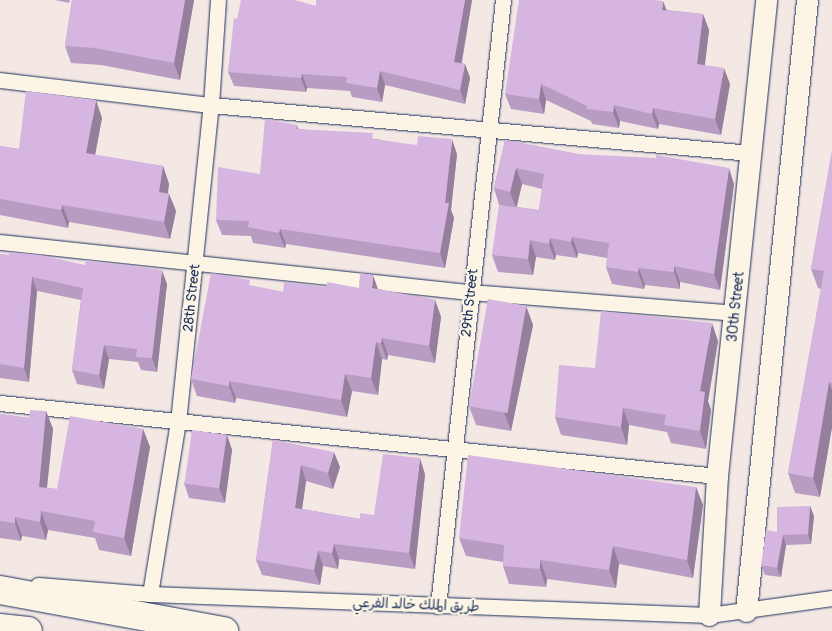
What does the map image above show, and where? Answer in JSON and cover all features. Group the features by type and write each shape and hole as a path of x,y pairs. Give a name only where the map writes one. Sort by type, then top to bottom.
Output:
{"highway":[{"path":"0,590 224,631"},
{"path":"0,628 28,631"}],"street":[{"name":"28th Street","path":"150,594 178,422 211,105 218,0"},
{"name":"29th Street","path":"438,606 487,130 503,0"},
{"name":"30th Street","path":"709,615 717,476 736,313 766,0"},
{"path":"746,611 807,0"},
{"path":"0,80 211,105 751,152"},
{"path":"0,242 471,292 736,313"},
{"path":"0,402 178,422 717,476"},
{"name":"طريق الملك خالد الفرعي","path":"0,582 150,594 709,615 832,598"}],"building":[{"path":"72,0 185,0 174,63 95,48 65,46"},
{"path":"241,0 295,0 316,6 316,0 465,0 454,62 465,64 460,90 380,71 377,88 346,83 347,77 302,74 301,78 228,72 234,18 237,19"},
{"path":"519,0 653,0 663,1 662,10 703,14 697,64 724,68 715,119 653,108 652,114 614,105 613,112 587,109 587,106 541,84 539,99 505,94"},
{"path":"26,91 96,100 86,153 163,166 159,192 169,194 164,222 62,205 61,210 0,199 0,146 19,149"},
{"path":"265,119 297,125 296,129 373,133 372,139 417,145 418,136 452,139 445,203 449,203 440,253 280,229 279,233 248,227 249,221 216,220 218,167 260,174"},
{"path":"505,140 577,154 656,158 656,155 729,168 714,274 674,266 674,272 639,268 638,272 606,267 609,243 572,237 571,242 550,238 549,244 530,240 528,259 492,255 499,205 539,210 544,174 516,168 510,192 494,188"},
{"path":"832,151 832,383 829,382 813,478 788,473 824,271 811,269"},
{"path":"9,252 40,255 85,265 86,260 162,270 152,358 136,357 137,349 104,345 99,375 72,370 83,288 32,277 24,368 0,364 0,254 9,255"},
{"path":"211,273 250,280 249,285 283,292 284,282 326,287 327,282 359,288 360,273 373,275 372,288 435,300 429,346 382,338 381,343 376,342 371,378 345,374 341,400 229,381 229,386 191,379"},
{"path":"488,299 526,306 507,413 469,406"},
{"path":"601,311 712,323 700,391 705,392 700,431 664,425 666,415 623,408 621,427 555,417 559,365 595,368"},
{"path":"30,410 46,411 39,487 57,489 70,416 143,429 124,538 93,532 95,521 41,511 40,522 15,517 15,523 0,521 0,414 29,418"},
{"path":"192,430 227,435 219,488 184,483"},
{"path":"273,440 334,452 328,473 301,465 295,508 360,519 360,513 374,515 383,454 420,458 409,553 334,544 332,553 318,551 314,570 256,560"},
{"path":"468,455 696,487 687,560 613,546 609,570 540,560 540,569 503,566 504,545 459,538"},
{"path":"810,506 808,534 783,535 777,568 761,565 766,530 777,532 777,507"}]}
